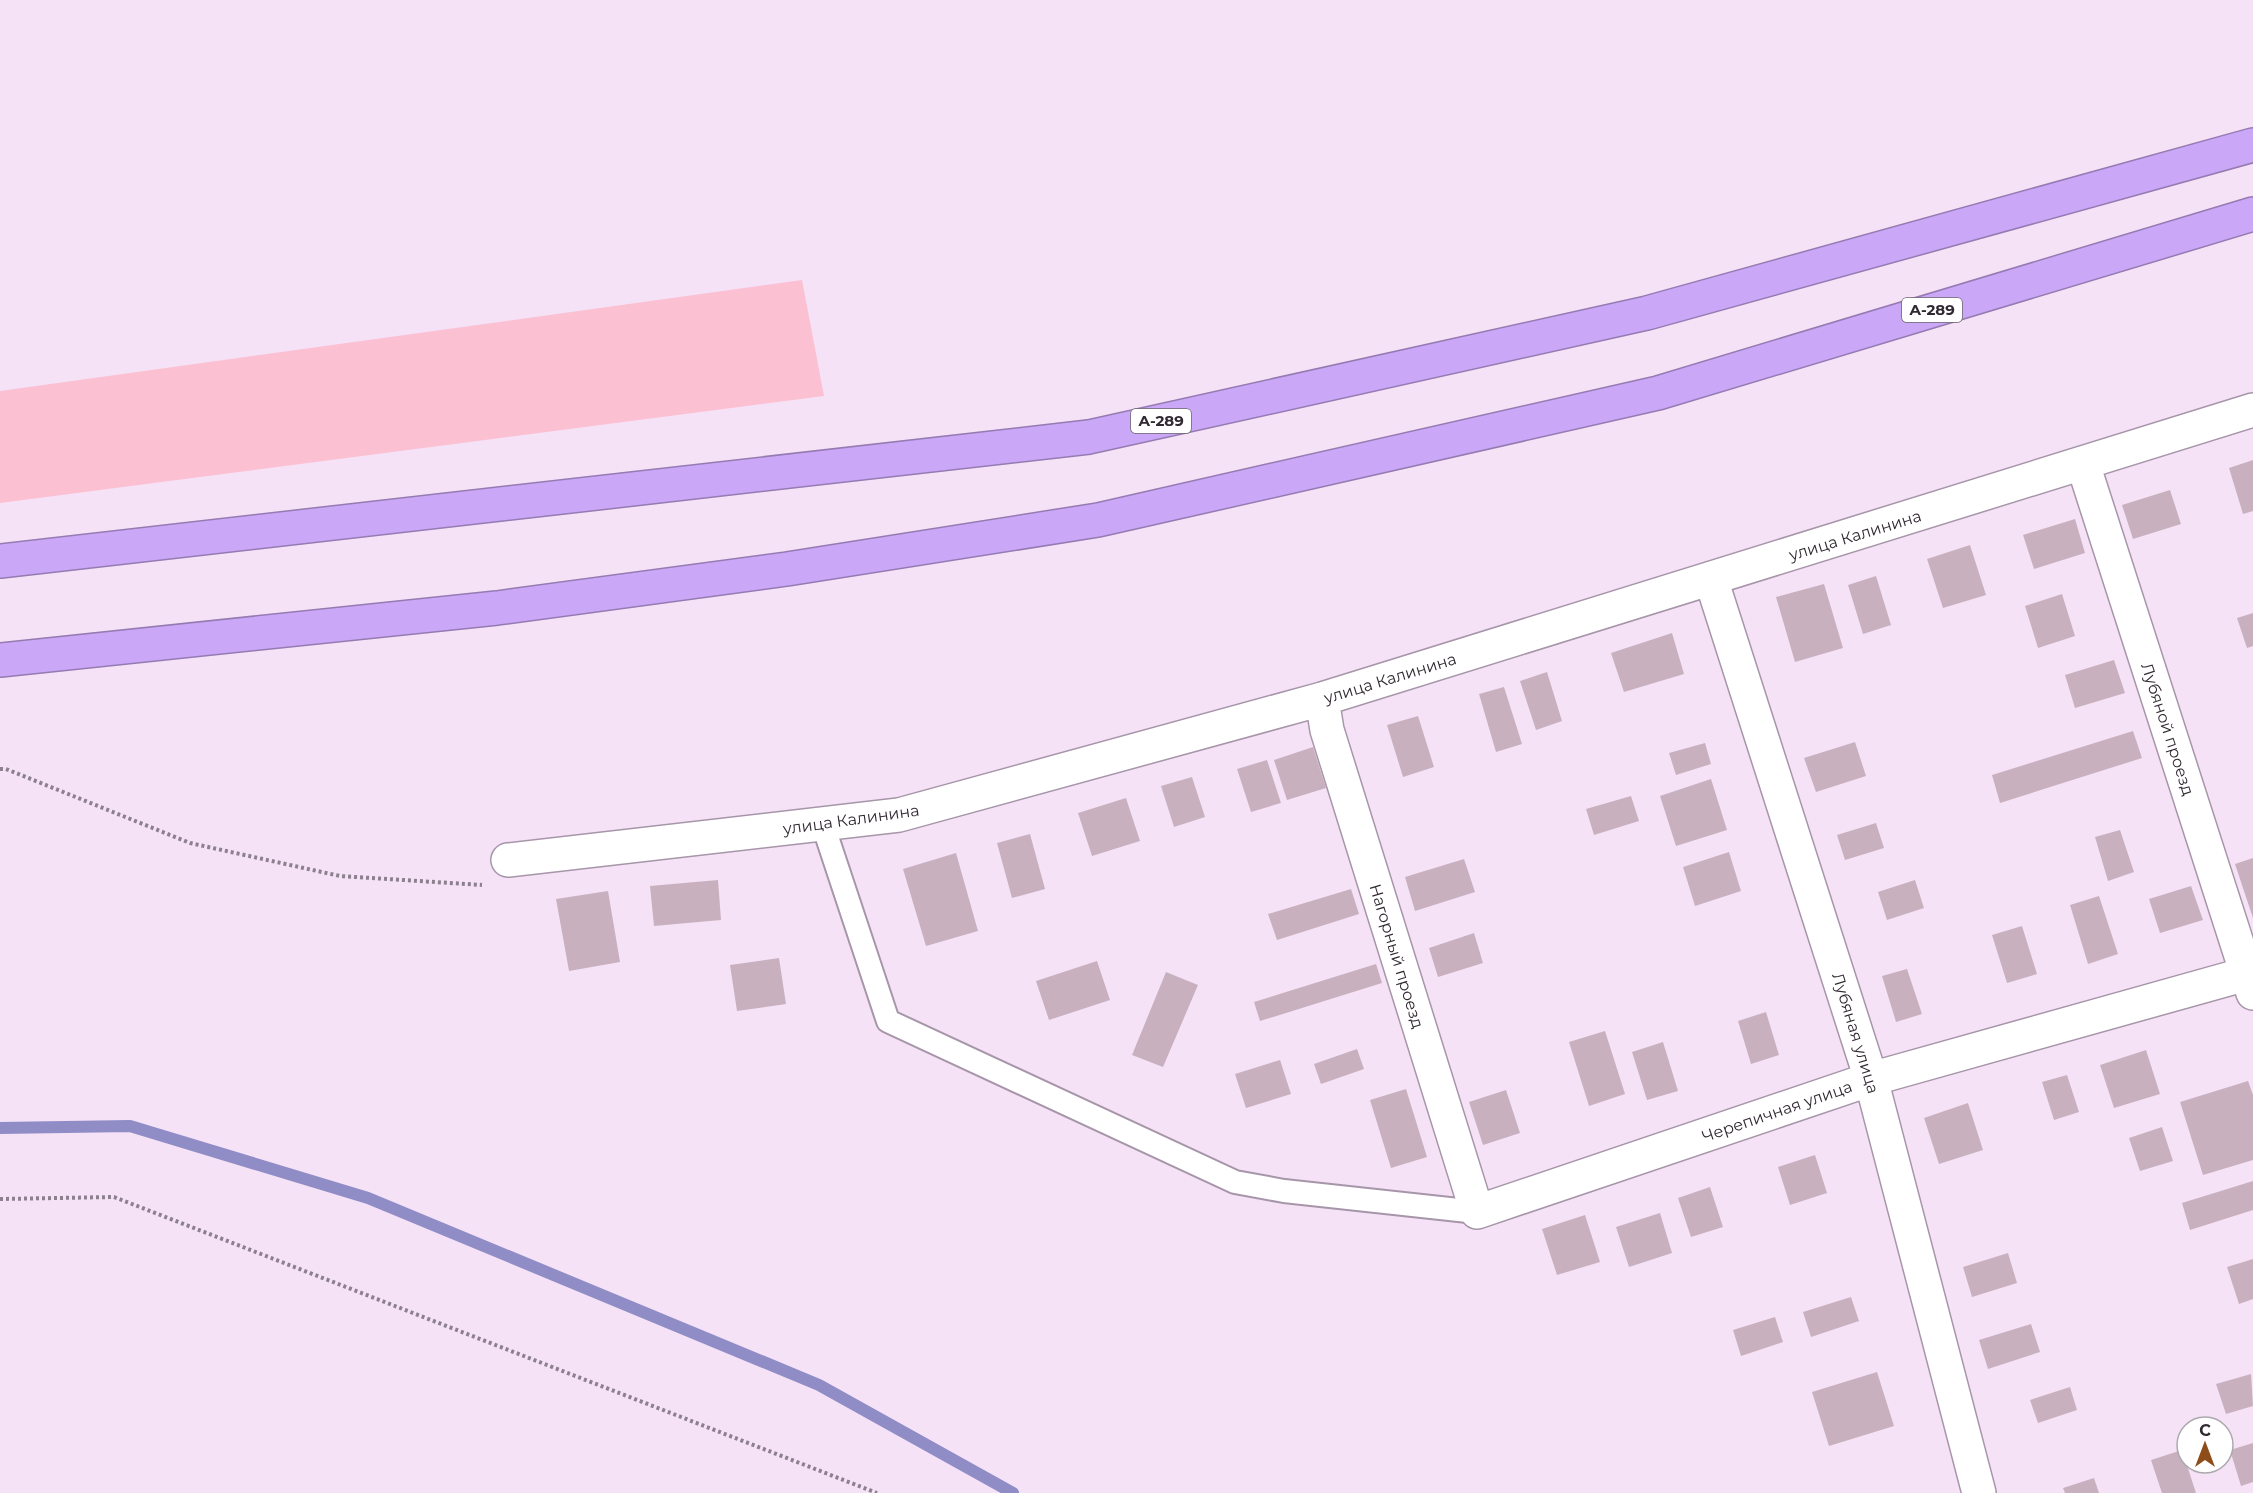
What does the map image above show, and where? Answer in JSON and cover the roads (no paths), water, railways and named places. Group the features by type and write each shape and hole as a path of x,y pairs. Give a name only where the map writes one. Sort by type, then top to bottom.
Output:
{"highway":[{"name":"А-289","path":"0,561 1089,437 1647,313 2253,146"},
{"name":"А-289","path":"0,660 497,608 787,569 1098,520 1658,393 2253,214"}],"street":[{"name":"улица Калинина","path":"508,860 899,815 1322,699 2253,410"},
{"name":"Лубяной проезд","path":"2084,464 2251,980"},
{"name":"Лубяная улица","path":"1711,579 1871,1079 1979,1493"},
{"name":"Нагорный проезд","path":"1322,699 1326,730 1477,1212"},
{"name":"Черепичная улица","path":"1477,1212 1871,1079 2251,980"}],"lane":[{"path":"823,825 888,1021 1235,1182 1284,1191 1477,1212"}],"waterway":[{"path":"0,1128 130,1126 368,1198 819,1385 1013,1493"}]}
